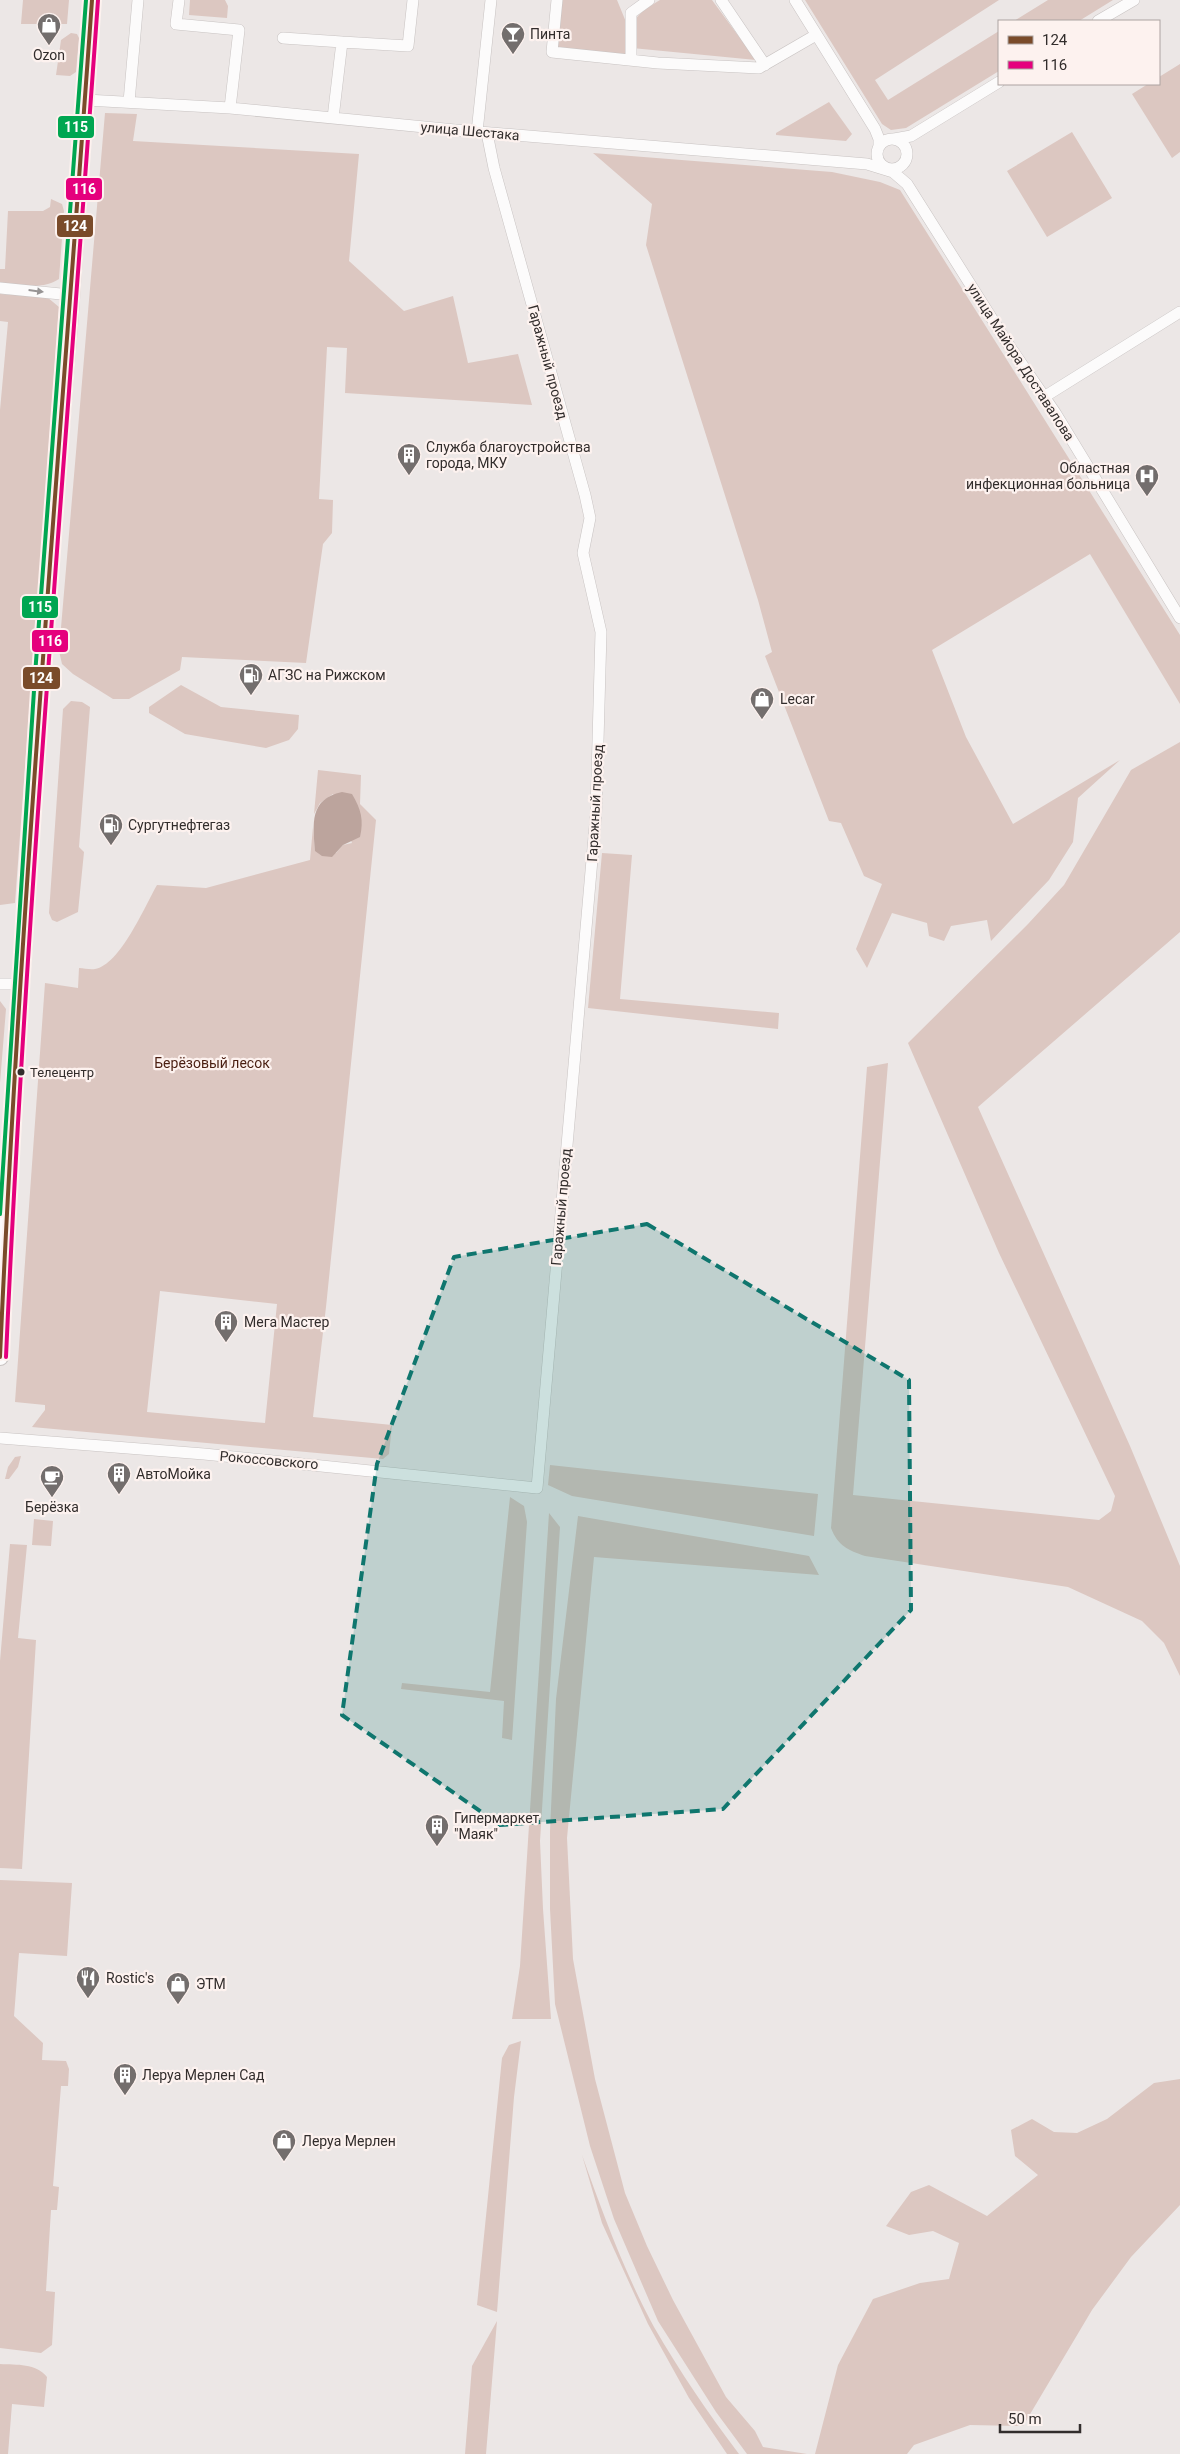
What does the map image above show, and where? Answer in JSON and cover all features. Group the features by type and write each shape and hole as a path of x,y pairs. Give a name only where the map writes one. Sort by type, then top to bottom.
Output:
{"highway":[{"path":"0,1357 7,1197 40,675 71,295 92,0"}],"street":[{"path":"129,102 138,0"},
{"path":"179,0 176,24 239,30 230,108"},
{"path":"283,38 408,46 412,0"},
{"name":"Гаражный проезд","path":"491,0 482,132 494,168 585,495 590,518 583,554 601,632 596,814 537,1488"},
{"path":"557,0 552,52 658,63 759,68 816,35"},
{"path":"631,59 631,13 649,0"},
{"path":"721,0 765,65"},
{"path":"795,0 875,129 879,139 879,162 887,169 897,169 907,158 905,148 911,136"},
{"path":"1100,20 1134,0"},
{"path":"333,118 342,42"},
{"path":"854,164 872,157 878,149 892,140 911,136 998,83"},
{"name":"улица Шестака","path":"86,100 230,108 482,132 876,165 887,169"},
{"path":"875,129 905,148"},
{"name":"улица Майора Доставалова","path":"905,162 907,184"},
{"name":"улица Майора Доставалова","path":"887,169 907,184 1006,341 1044,397 1180,618"},
{"path":"0,288 71,295"},
{"path":"1044,397 1180,312"},
{"path":"0,984 20,984"},
{"name":"Рокоссовского","path":"0,1438 204,1454 537,1488"}],"highlighted area":[{"path":"647,1224 909,1380 911,1610 723,1809 500,1825 342,1715 377,1464 454,1257"}],"green space":[{"path":"23,0 69,0 67,24 21,24"},
{"path":"190,0 225,0 228,6 227,18 189,15"},
{"path":"560,0 617,0 626,22 626,56 555,49"},
{"path":"660,0 712,0 756,60 632,48 636,19 644,10"},
{"path":"805,0 999,0 875,80 888,100 998,32 998,72 906,128 891,130 882,124"},
{"path":"1048,0 1113,0 1081,20 1016,20"},
{"path":"71,33 77,34 79,38 76,72 70,76 56,75 61,40"},
{"path":"1180,64 1180,152 1172,158 1132,94 1146,85 1160,85 1160,76"},
{"path":"829,102 852,134 846,141 776,135 776,133"},
{"path":"105,113 137,114 133,141 359,154 349,261 404,311 453,296 468,363 518,354 532,405 345,393 347,348 327,347 319,499 333,500 332,533 323,544 306,663 182,657 180,670 129,699 113,699 73,674 62,664 59,651"},
{"path":"1072,132 1112,198 1047,237 1007,171"},
{"path":"593,153 832,172 880,182 900,190 1180,635 1180,704 1090,554 932,650 966,737 1013,824 1120,760 1078,798 1073,842 1049,880 991,941 987,920 951,926 944,941 929,936 927,923 892,913 867,968 856,949 882,884 864,876 841,823 829,821 765,656 772,652 758,600 646,245 652,204"},
{"path":"51,199 62,204 64,211 59,279 46,285 38,286 0,286 0,269 5,269 8,211 43,211 50,207"},
{"path":"0,294 47,297 59,307 15,903 0,905 0,410 8,322 0,321"},
{"path":"181,685 221,707 299,715 298,729 289,740 266,748 185,734 149,713 149,707"},
{"path":"71,701 82,702 90,707 79,847 84,852 78,912 57,922 52,920 49,913 63,709"},
{"path":"1180,742 1180,932 978,1107 1130,1446 1180,1566 1180,1676 1164,1643 1142,1621 1068,1587 865,1556 854,1552 840,1543 831,1528 867,1067 888,1063 853,1495 1099,1520 1111,1511 1115,1496 999,1253 908,1043 1028,924 1064,885 1131,770"},
{"name":"Берёзовый лесок","path":"318,770 361,775 360,804 376,820 313,1417 392,1425 389,1454 383,1459 32,1427 45,1410 45,1405 15,1402 45,983 78,988 79,968 95,969 114,957 139,920 157,885 206,888 310,860 313,827 315,851 336,853 343,845 352,843 333,794 320,803 314,814","holes":["160,1291 277,1304 265,1423 147,1412"]},
{"path":"602,853 632,855 620,999 779,1013 778,1029 588,1008"},
{"path":"0,1001 6,1009 0,1083"},
{"path":"21,1456 18,1467 9,1479 5,1479 8,1467 15,1457"},
{"path":"550,1465 818,1494 814,1536 572,1496 548,1485"},
{"path":"510,1497 524,1506 527,1522 512,1740 502,1738 504,1701 401,1689 402,1683 490,1692"},
{"path":"549,1513 560,1527 540,1841 551,2019 512,2019 520,1966"},
{"path":"578,1516 809,1556 819,1575 594,1557 567,1838 573,1959 595,2079 625,2193 647,2246 673,2300 726,2397 755,2431 763,2447 807,2454 747,2454 716,2412 658,2321 614,2219 590,2146 555,2004 550,1909 550,1831 556,1699"},
{"path":"34,1519 53,1521 51,1546 32,1545"},
{"path":"10,1544 27,1545 18,1638 36,1640 22,1869 0,1868 0,1661"},
{"path":"0,1880 72,1883 67,1956 19,1953 14,2016 43,2043 42,2060 66,2061 69,2069 68,2086 61,2086 53,2186 59,2187 57,2210 51,2210 46,2291 55,2292 52,2345 41,2353 0,2348"},
{"path":"521,2041 514,2097 497,2312 477,2305 502,2058 509,2045"},
{"path":"1180,2079 1180,2205 1131,2257 1092,2310 1023,2426 970,2425 914,2445 907,2454 815,2454 838,2365 873,2299 920,2283 949,2279 959,2243 933,2231 909,2235 886,2226 911,2192 929,2185 987,2216 1038,2175 1015,2156 1011,2130 1032,2119 1054,2132 1077,2133 1107,2119 1154,2083"},
{"path":"582,2155 606,2220 643,2307 674,2360 739,2454 727,2454 689,2398 648,2324 602,2223"},
{"path":"497,2321 486,2454 465,2454 472,2366"},
{"path":"0,2364 32,2367 43,2372 47,2377 44,2407 12,2404 8,2454 0,2454"}],"shaded area":[{"path":"342,792 352,794 358,805 362,820 360,837 343,845 332,857 322,856 315,851 315,814 324,800 331,795"}],"transit line":[{"name":"115","path":"0,1214 35,675 86,0"},
{"name":"124","path":"0,1357 8,1187 29,848 92,0"},
{"name":"116","path":"6,1357 14,1187 35,848 98,0"}],"place":[{"name":"Ozon","path":"49,46"},
{"name":"Пинта","path":"513,55"},
{"name":"Служба благоустройства города, МКУ","path":"409,476"},
{"name":"Областная инфекционная больница","path":"1147,497"},
{"name":"АГЗС на Рижском","path":"251,696"},
{"name":"Lecar","path":"762,720"},
{"name":"Сургутнефтегаз","path":"111,846"},
{"name":"Телецентр","path":"21,1072"},
{"name":"Мега Мастер","path":"226,1343"},
{"name":"АвтоМойка","path":"119,1495"},
{"name":"Берёзка","path":"52,1498"},
{"name":"Гипермаркет \"Маяк\"","path":"437,1847"},
{"name":"Rostic's","path":"88,1999"},
{"name":"ЭТМ","path":"178,2005"},
{"name":"Леруа Мерлен Сад","path":"125,2096"},
{"name":"Леруа Мерлен","path":"284,2162"}]}
